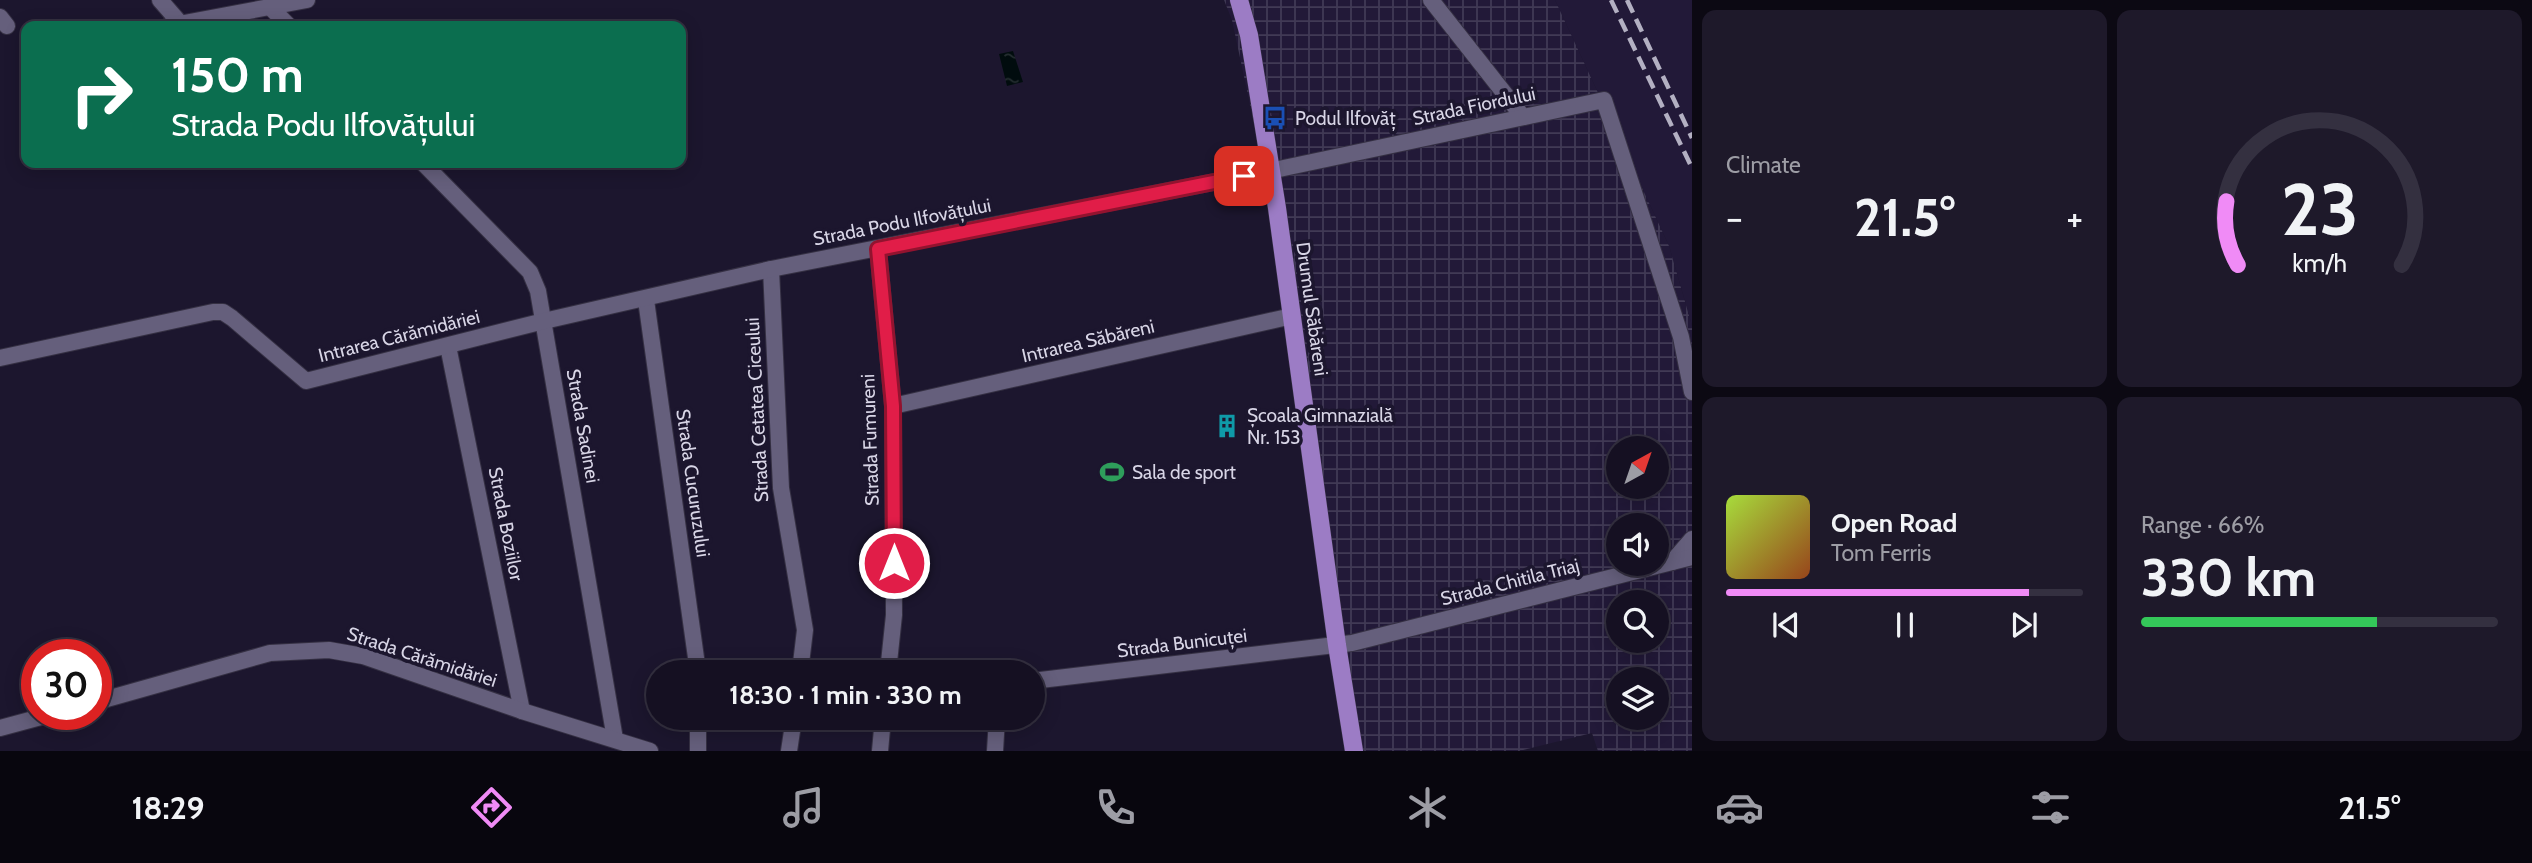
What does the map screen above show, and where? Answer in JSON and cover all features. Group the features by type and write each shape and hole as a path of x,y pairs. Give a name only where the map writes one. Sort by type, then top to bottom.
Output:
{"main road":[{"name":"Drumul Săbăreni","path":"1239,0 1249,35 1270,171 1354,751"}],"street":[{"path":"160,0 172,21"},
{"path":"197,21 307,0"},
{"path":"1430,0 1523,117"},
{"path":"271,8 284,21"},
{"name":"Strada Fiordului","path":"1270,171 1605,100 1681,337 1692,392"},
{"name":"Strada Sadinei","path":"428,168 530,272 538,291 615,739"},
{"name":"Strada Podu Ilfovățului","path":"544,321 646,300 771,269 1270,171"},
{"name":"Strada Fumureni","path":"878,249 893,406 894,615 889,660"},
{"name":"Strada Cetatea Ciceului","path":"771,269 781,488 805,630 801,660"},
{"name":"Strada Cucuruzului","path":"646,300 696,660"},
{"name":"Intrarea Cărămidăriei","path":"0,358 223,312 306,382 544,321"},
{"name":"Intrarea Săbăreni","path":"893,406 1292,316"},
{"name":"Strada Boziilor","path":"448,346 522,711"},
{"path":"1670,564 1692,539"},
{"name":"Strada Chitila Triaj","path":"1337,645 1692,557"},
{"name":"Strada Bunicuței","path":"1045,679 1337,645"},
{"name":"Strada Cărămidăriei","path":"112,697 270,653 329,650 363,656 522,711 650,751"},
{"path":"0,728 21,722"},
{"path":"698,730 698,751"},
{"path":"789,751 792,730"},
{"path":"880,751 882,730"},
{"path":"995,751 996,730"}],"shaded area":[{"path":"1224,0 1555,0 1669,246 1692,326 1692,751 1598,751 1592,733 1519,751 1345,751 1263,166 1232,20"},
{"path":"1555,0 1692,0 1692,326 1669,246"}],"water":[{"path":"1013,51 1023,82 1007,86 999,54"}],"railway":[{"path":"1611,0 1692,168"},
{"path":"1627,0 1692,138"}],"place":[{"name":"Podul Ilfovăț","path":"1275,118"},
{"name":"Școala Gimnazială Nr. 153","path":"1227,426"},
{"name":"Sala de sport","path":"1112,472"}],"route":[{"path":"894,563 893,406 878,249 1244,176"}]}
